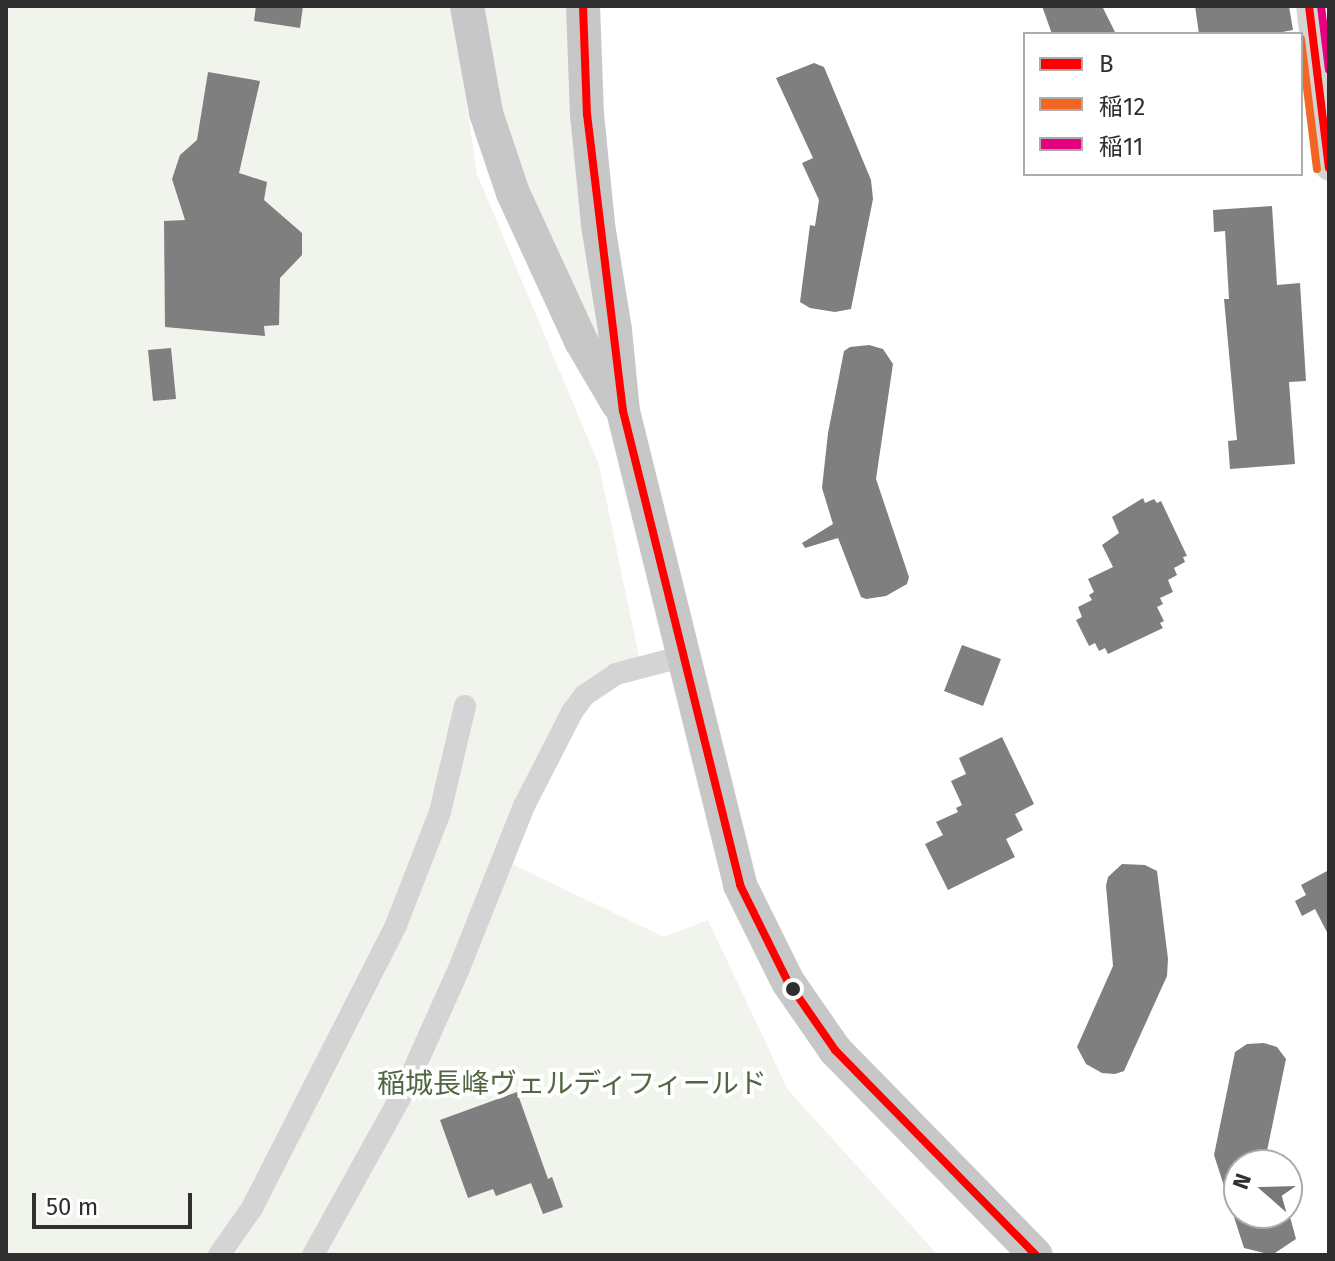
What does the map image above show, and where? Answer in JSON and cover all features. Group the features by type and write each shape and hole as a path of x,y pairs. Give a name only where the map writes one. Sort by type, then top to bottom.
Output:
{"main road":[{"path":"467,6 486,113 513,193 581,341 623,411"},
{"path":"583,6 597,209 615,330 623,411 731,860 757,923 788,982 861,1080 1036,1255"}],"street":[{"path":"1309,6 1329,168"},
{"path":"313,1255 405,1089 458,971 524,806 572,712 585,695 616,674 681,657"},
{"path":"219,1255 252,1208 396,925 440,812 465,706"}],"green space":[{"name":"稲城長峰ヴェルディフィールド","path":"6,6 452,6 477,174 599,465 639,657 608,666 582,686 515,801 493,855 664,937 708,920 788,1090 938,1255 6,1255"},
{"path":"478,6 573,6 609,334 591,337 505,139"}],"building":[{"path":"256,6 303,6 300,28 254,21"},
{"path":"1042,6 1102,6 1115,32 1051,32"},
{"path":"1195,6 1289,6 1293,30 1282,32 1199,32"},
{"path":"814,63 824,67 871,180 873,199 851,309 835,312 810,308 800,302 810,225 815,226 819,200 802,163 813,158 776,78"},
{"path":"208,72 260,81 239,173 267,182 264,200 302,233 302,255 280,278 279,325 264,326 265,336 165,327 164,221 185,220 172,179 180,155 197,140"},
{"path":"1272,206 1277,285 1300,283 1306,381 1289,382 1295,464 1230,469 1228,441 1237,440 1224,299 1229,299 1225,231 1214,232 1213,210"},
{"path":"869,345 883,349 893,364 876,479 909,577 907,584 886,596 866,599 861,597 838,538 805,548 802,543 833,524 822,488 828,433 844,351 850,347"},
{"path":"171,348 176,399 153,401 148,350"},
{"path":"1143,498 1145,503 1154,499 1157,503 1161,501 1187,556 1183,557 1185,562 1174,568 1177,575 1168,580 1173,592 1160,598 1163,604 1157,607 1164,621 1160,623 1163,628 1108,654 1105,648 1099,651 1095,643 1089,646 1076,620 1082,617 1078,607 1092,600 1089,595 1094,592 1088,579 1113,567 1102,545 1119,533 1112,517"},
{"path":"962,645 1001,659 983,706 944,691"},
{"path":"1002,737 1034,804 1015,814 1023,830 1006,839 1015,857 948,890 925,844 943,835 936,822 958,812 956,808 962,805 951,781 966,774 959,758"},
{"path":"1122,864 1145,865 1157,871 1168,959 1167,976 1124,1071 1115,1074 1102,1073 1086,1064 1077,1047 1113,966 1106,886 1108,877"},
{"path":"1329,870 1329,936 1315,909 1302,916 1295,901 1306,895 1301,885"},
{"path":"1264,1043 1277,1047 1286,1059 1267,1149 1223,1149 1223,1183 1214,1155 1235,1052 1247,1044"},
{"path":"517,1092 548,1179 552,1177 563,1207 543,1214 531,1183 496,1196 493,1189 468,1198 440,1120"},
{"path":"1238,1229 1293,1229 1296,1239 1272,1255 1244,1248"}],"transit line":[{"name":"B","path":"583,6 587,114 623,411 740,885 788,982 835,1050 1036,1255"},
{"name":"B","path":"1309,6 1329,168"},
{"name":"稲11","path":"1321,6 1329,70"},
{"name":"稲12","path":"1303,55 1317,169"}]}
